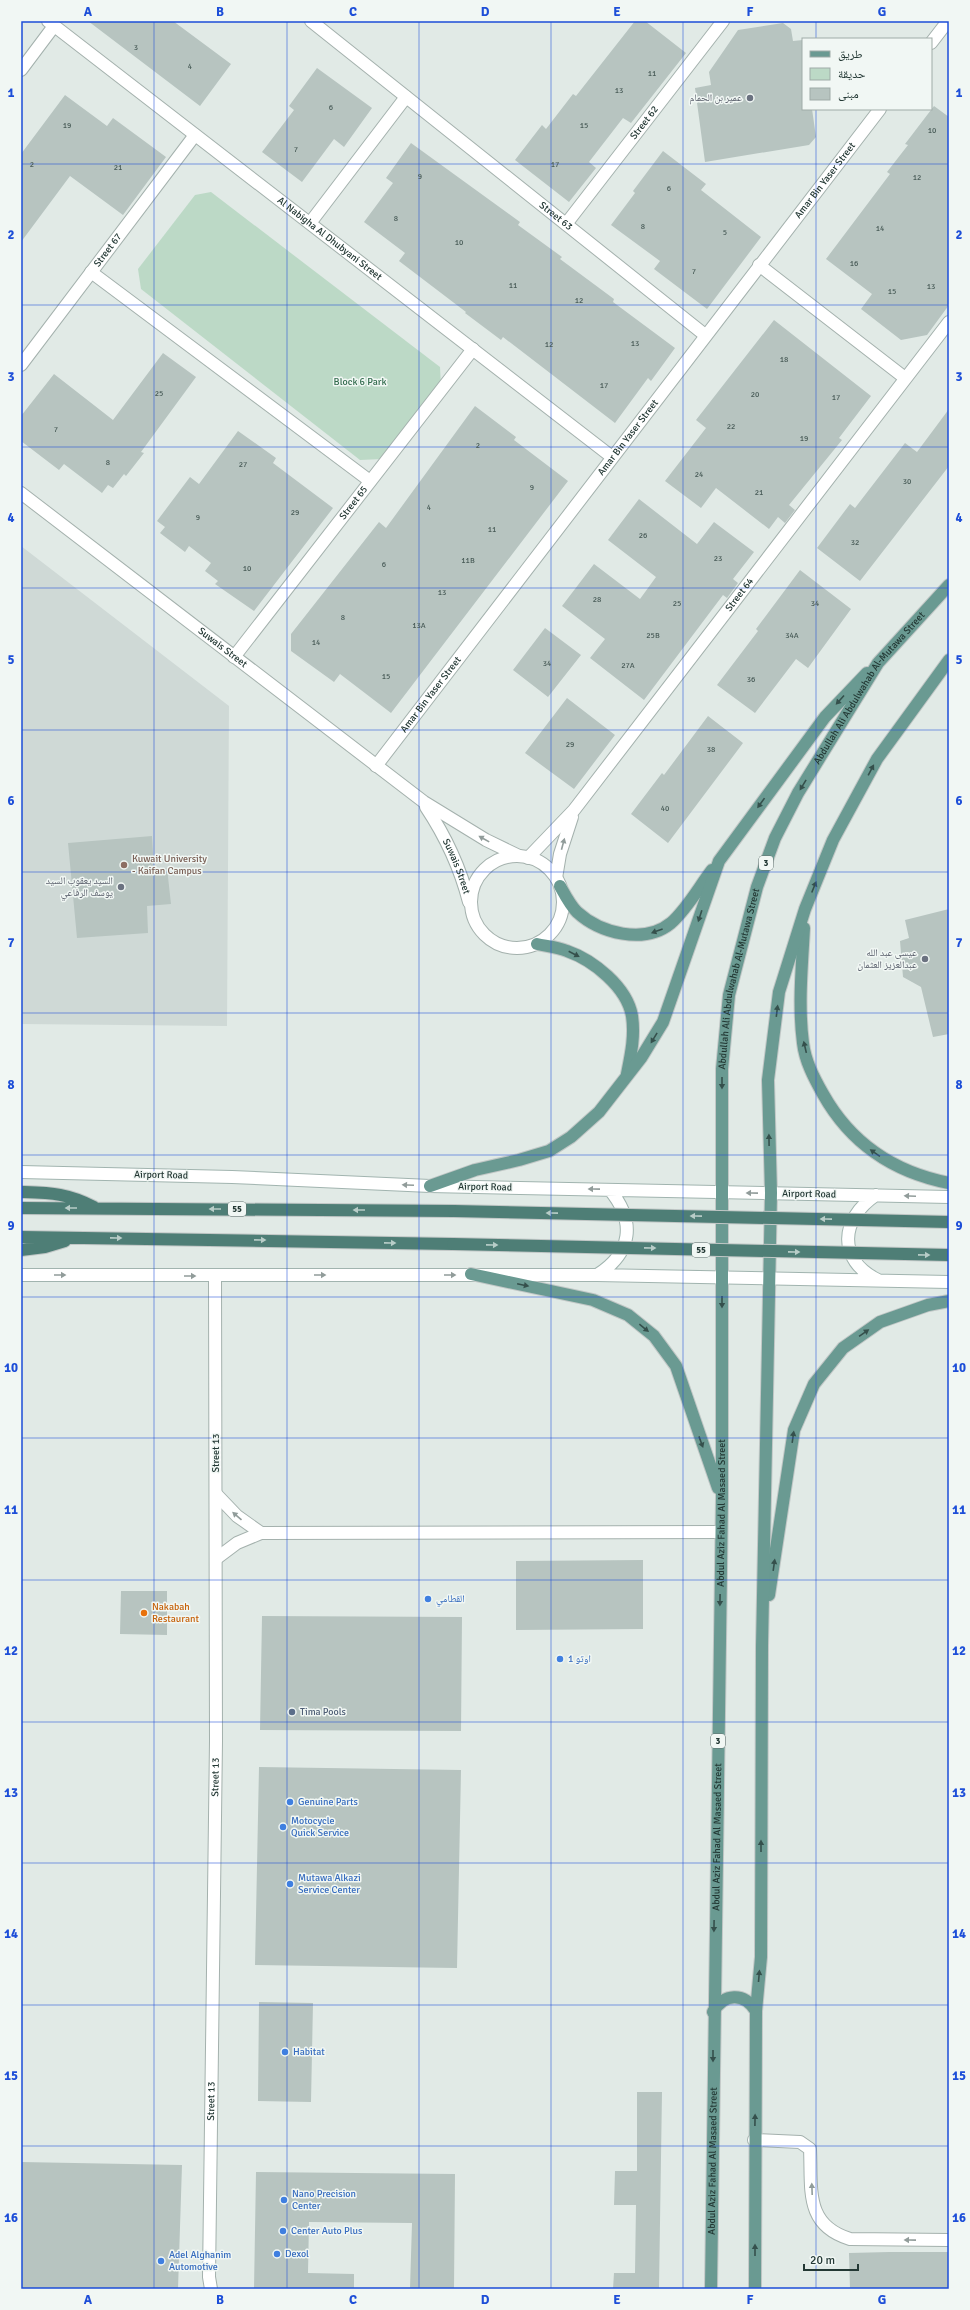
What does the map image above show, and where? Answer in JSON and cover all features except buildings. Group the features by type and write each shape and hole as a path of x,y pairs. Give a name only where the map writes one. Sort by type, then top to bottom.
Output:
{"highway":[{"path":"21,1192 57,1193 75,1197 97,1208"},
{"name":"55","path":"21,1208 454,1211 949,1222"},
{"name":"55","path":"21,1237 453,1244 949,1255"},
{"path":"21,1250 45,1247 77,1237"}],"main road":[{"name":"Abdullah Ali Abdulwahab Al-Mutawa Street","path":"723,1193 722,1069 726,1017 735,968 758,887 776,838 798,793 878,663 949,585"},
{"path":"755,2289 754,2140 756,2011 761,1957 762,1646 771,1193 768,1080 779,992 805,909 833,840 877,759 949,660"},
{"path":"558,882 576,910 594,924 624,934 654,932 670,924 681,914 825,717 861,678 878,663"},
{"path":"430,1186 453,1177 519,1160 559,1146 572,1138 599,1112 654,1039 663,1022 719,861"},
{"path":"805,909 800,998 803,1045 813,1077 834,1115 862,1144 891,1164 926,1179 949,1183"},
{"path":"537,944 566,950 593,965 616,986 626,1000 631,1014 633,1030 627,1076"},
{"name":"Abdul Aziz Fahad Al Masaed Street","path":"711,2289 713,2012 722,1498 723,1193"},
{"path":"471,1274 593,1300 628,1315 654,1336 676,1366 722,1498"},
{"path":"762,1646 794,1430 814,1384 843,1348 880,1322 928,1305 949,1301"},
{"path":"713,2012 718,2004 725,1998 734,1996 743,1998 751,2003 756,2011"}],"street":[{"name":"Street 63","path":"311,21 705,335"},
{"name":"Street 62","path":"566,224 722,21"},
{"path":"932,42 948,21"},
{"path":"21,70 51,24"},
{"name":"Al Nabigha Al Dhubyani Street","path":"51,24 612,457"},
{"path":"310,224 406,97"},
{"name":"Amar Bin Yaser Street","path":"376,766 705,335 879,110"},
{"name":"Street 67","path":"21,365 195,135"},
{"path":"759,265 905,378"},
{"path":"91,272 370,481"},
{"name":"Street 64","path":"523,857 574,810 949,322"},
{"name":"Street 65","path":"234,657 473,349"},
{"name":"Suwais Street","path":"21,493 424,802 486,840 523,857"},
{"name":"Suwais Street","path":"424,802 446,836 462,874 472,913"},
{"name":"Street 64","path":"558,882 566,832 574,810"},
{"path":"523,857 544,865 558,882 563,903 559,919 550,934 537,944 519,948 501,945 490,939 481,930 472,913 473,892 482,873 496,862 523,857"},
{"name":"Airport Road","path":"21,1172 232,1177 430,1186 949,1197"},
{"path":"597,1275 611,1266 621,1252 627,1236 627,1219 621,1203 610,1190"},
{"path":"876,1195 862,1204 853,1216 848,1232 849,1248 855,1262 866,1274 880,1281"},
{"path":"21,1275 215,1276 471,1274 949,1282"},
{"name":"Street 13","path":"208,2285 213,2108 217,1558 215,1276"},
{"path":"216,1494 237,1516 261,1533"},
{"path":"217,1558 237,1543 261,1533 721,1532"},
{"path":"754,2140 800,2142 806,2144 810,2149 812,2204 815,2213 823,2224 838,2235 850,2239 949,2240"}],"shaded area":[{"name":"Kuwait University - Kaifan Campus","path":"21,546 229,706 227,1026 21,1024"}],"green space":[{"name":"Block 6 Park","path":"211,192 440,367 441,386 382,459 360,460 141,289 138,269 195,195"}],"place":[{"name":"عمير بن الحمام","path":"750,98"},
{"name":"Kuwait University - Kaifan Campus","path":"124,865"},
{"name":"السيد يعقوب السيد يوسف الرفاعي","path":"121,887"},
{"name":"عيسى عبد الله عبدالعزيز العثمان","path":"925,959"},
{"name":"القطامي","path":"428,1599"},
{"name":"Nakabah Restaurant","path":"144,1613"},
{"name":"اوتو 1","path":"560,1659"},
{"name":"Tima Pools","path":"292,1712"},
{"name":"Genuine Parts","path":"290,1802"},
{"name":"Motocycle Quick Service","path":"283,1827"},
{"name":"Mutawa Alkazi Service Center","path":"290,1884"},
{"name":"Habitat","path":"285,2052"},
{"name":"Nano Precision Center","path":"284,2200"},
{"name":"Center Auto Plus","path":"283,2231"},
{"name":"Dexol","path":"277,2254"},
{"name":"Adel Alghanim Automotive","path":"161,2261"}]}
